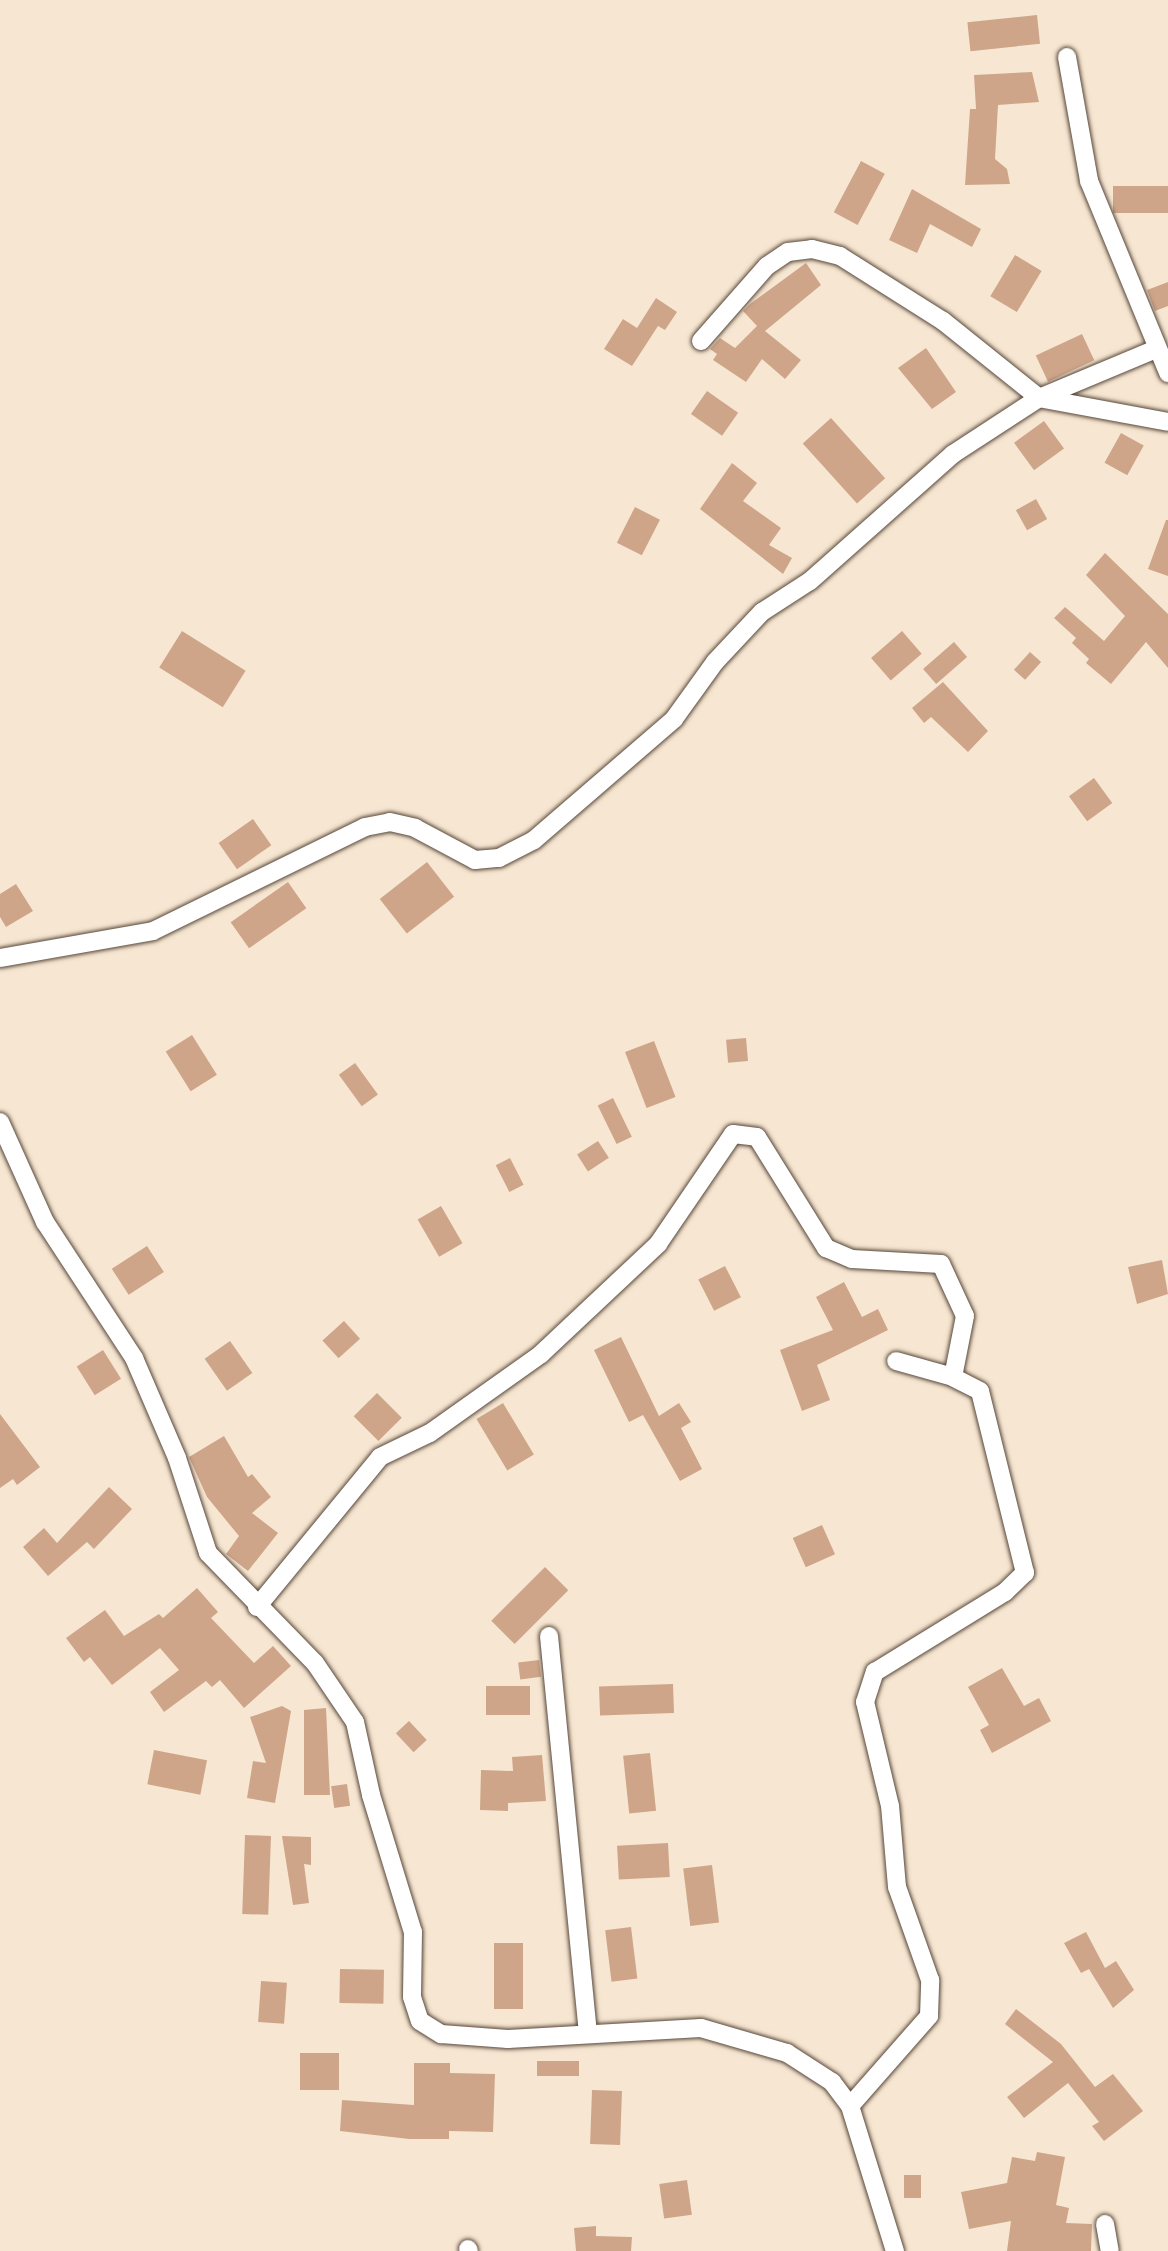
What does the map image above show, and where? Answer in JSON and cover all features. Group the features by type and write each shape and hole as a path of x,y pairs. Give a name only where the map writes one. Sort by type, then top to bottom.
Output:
{"street":[{"path":"1067,57 1089,181 1168,373"},
{"path":"701,341 767,266 788,252 812,249 840,256 943,321 1039,398 1168,422"},
{"path":"0,958 153,931 365,827 390,822 415,828 475,860 499,858 534,840 674,719 715,662 762,612 810,581 953,454 1039,398 1156,349"},
{"path":"0,1122 9,1154 45,1222 134,1358 177,1458 208,1553 257,1607 315,1663 355,1722 371,1795 413,1932 412,1997 420,2021 441,2034 508,2039 701,2028 787,2053 832,2082 850,2106 895,2251"},
{"path":"257,1607 380,1457 430,1433 541,1354 658,1244 733,1134 757,1137 826,1248 852,1259 941,1264 965,1316 953,1377"},
{"path":"850,2106 929,2016 930,1980 897,1887 890,1806 865,1702 875,1672 1005,1592 1025,1573 980,1391 953,1377 896,1361"},
{"path":"549,1636 588,2033"},
{"path":"1105,2224 1110,2251"}],"building":[{"path":"1037,15 1040,44 970,51 967,22"},
{"path":"1032,72 1039,102 998,105 995,159 1007,169 1010,184 965,185 970,109 976,109 974,75"},
{"path":"861,161 885,174 858,225 834,212"},
{"path":"1113,186 1168,186 1168,213 1113,213"},
{"path":"912,189 981,229 972,247 930,224 917,253 889,240"},
{"path":"1015,255 1042,271 1017,312 990,296"},
{"path":"806,263 821,285 765,331 801,360 785,379 762,359 746,382 713,360 717,354 710,349 720,338 735,348 757,326 743,311"},
{"path":"1168,282 1168,306 1155,311 1147,290"},
{"path":"656,298 677,312 665,330 658,326 632,366 604,349 623,319 637,328"},
{"path":"1082,334 1094,360 1048,382 1036,356"},
{"path":"926,348 956,392 932,409 898,368"},
{"path":"707,391 738,413 722,436 691,414"},
{"path":"831,418 885,478 857,504 803,443"},
{"path":"1044,421 1064,449 1034,470 1014,443"},
{"path":"1121,433 1144,446 1127,475 1105,463"},
{"path":"732,463 757,483 743,501 781,528 769,545 792,558 783,574 700,509"},
{"path":"1036,499 1047,519 1027,530 1016,510"},
{"path":"635,507 660,520 642,555 617,543"},
{"path":"1168,520 1168,576 1148,569"},
{"path":"1105,553 1168,614 1168,668 1146,642 1111,684 1086,663 1089,659 1072,643 1076,638 1054,618 1065,607 1104,641 1125,616 1086,575"},
{"path":"182,631 246,671 223,707 159,667"},
{"path":"902,631 922,654 891,681 871,658"},
{"path":"954,642 967,657 936,684 923,669"},
{"path":"1030,652 1041,662 1025,680 1014,670"},
{"path":"943,682 988,731 968,752 931,717 924,723 912,708"},
{"path":"1094,778 1112,803 1087,821 1069,796"},
{"path":"253,819 271,845 237,869 219,843"},
{"path":"427,862 454,897 407,934 380,899"},
{"path":"288,882 306,908 249,948 231,922"},
{"path":"16,884 33,911 6,927 0,917 0,894"},
{"path":"192,1035 217,1075 191,1091 166,1051"},
{"path":"746,1038 748,1061 728,1063 726,1040"},
{"path":"654,1041 676,1097 647,1108 625,1052"},
{"path":"355,1063 378,1095 362,1106 339,1075"},
{"path":"613,1098 632,1137 617,1144 598,1105"},
{"path":"598,1141 609,1158 588,1171 577,1155"},
{"path":"510,1158 524,1185 509,1192 496,1165"},
{"path":"441,1206 462,1243 439,1257 418,1220"},
{"path":"147,1246 164,1272 129,1295 112,1269"},
{"path":"1162,1260 1168,1294 1137,1304 1128,1267"},
{"path":"725,1266 741,1297 714,1311 698,1280"},
{"path":"844,1282 862,1317 878,1309 888,1330 817,1365 830,1400 802,1411 780,1350 833,1330 816,1297"},
{"path":"344,1321 360,1339 339,1358 322,1340"},
{"path":"621,1337 659,1416 679,1403 691,1422 681,1428 702,1469 680,1481 643,1415 629,1422 594,1350"},
{"path":"230,1341 252,1373 227,1391 205,1359"},
{"path":"103,1350 121,1379 95,1395 77,1366"},
{"path":"377,1393 402,1418 378,1441 354,1416"},
{"path":"503,1403 534,1454 507,1470 476,1419"},
{"path":"0,1414 40,1467 17,1485 13,1479 0,1488"},
{"path":"224,1436 248,1477 252,1474 271,1497 252,1513 278,1533 248,1571 226,1554 239,1536 207,1497 189,1457"},
{"path":"109,1487 132,1509 94,1549 87,1542 48,1576 23,1547 44,1528 57,1543"},
{"path":"822,1525 835,1554 806,1567 793,1538"},
{"path":"545,1567 568,1590 515,1644 491,1621"},
{"path":"197,1588 218,1612 211,1618 254,1663 273,1646 291,1666 244,1708 220,1680 212,1687 206,1681 164,1712 150,1692 179,1670 160,1648 112,1685 90,1657 84,1662 66,1638 105,1610 124,1636 159,1614 163,1618"},
{"path":"539,1660 541,1677 520,1679 518,1663"},
{"path":"1002,1668 1024,1706 1039,1698 1051,1721 992,1753 980,1730 989,1725 968,1687"},
{"path":"673,1684 674,1713 600,1716 599,1687"},
{"path":"486,1686 530,1686 530,1715 486,1715"},
{"path":"282,1706 291,1711 275,1803 247,1798 253,1761 266,1763 250,1717"},
{"path":"326,1708 330,1795 304,1795 304,1710"},
{"path":"409,1721 427,1740 414,1752 396,1733"},
{"path":"154,1750 207,1760 200,1795 147,1784"},
{"path":"650,1753 656,1811 629,1814 623,1756"},
{"path":"542,1755 546,1801 508,1803 508,1811 480,1810 481,1770 513,1771 512,1757"},
{"path":"347,1784 350,1806 334,1808 331,1786"},
{"path":"245,1835 271,1836 268,1915 242,1914"},
{"path":"282,1836 311,1837 311,1865 304,1864 309,1903 293,1905"},
{"path":"668,1843 670,1877 619,1880 617,1846"},
{"path":"712,1865 719,1923 690,1926 683,1869"},
{"path":"631,1927 637,1979 612,1982 605,1930"},
{"path":"1086,1932 1105,1968 1116,1961 1134,1990 1113,2008 1089,1969 1081,1973 1064,1943"},
{"path":"494,1943 523,1943 523,2009 494,2009"},
{"path":"340,1969 384,1970 383,2004 339,2003"},
{"path":"261,1981 287,1983 284,2024 258,2022"},
{"path":"1016,2009 1061,2044 1095,2087 1113,2074 1143,2111 1104,2141 1092,2126 1099,2122 1068,2083 1024,2118 1007,2097 1053,2062 1005,2024"},
{"path":"300,2053 339,2053 339,2090 300,2090"},
{"path":"537,2061 579,2061 579,2076 537,2076"},
{"path":"414,2063 450,2063 450,2073 495,2074 493,2132 449,2131 449,2139 409,2139 340,2131 342,2100 414,2105"},
{"path":"592,2090 622,2091 620,2145 590,2144"},
{"path":"1037,2152 1065,2157 1056,2205 1069,2208 1066,2223 1092,2224 1091,2251 1007,2251 1011,2221 969,2229 961,2192 1007,2183 1012,2157 1035,2161"},
{"path":"904,2175 921,2175 921,2198 904,2198"},
{"path":"687,2180 692,2215 664,2219 659,2184"},
{"path":"596,2226 596,2236 632,2237 631,2251 576,2251 574,2228"}]}
